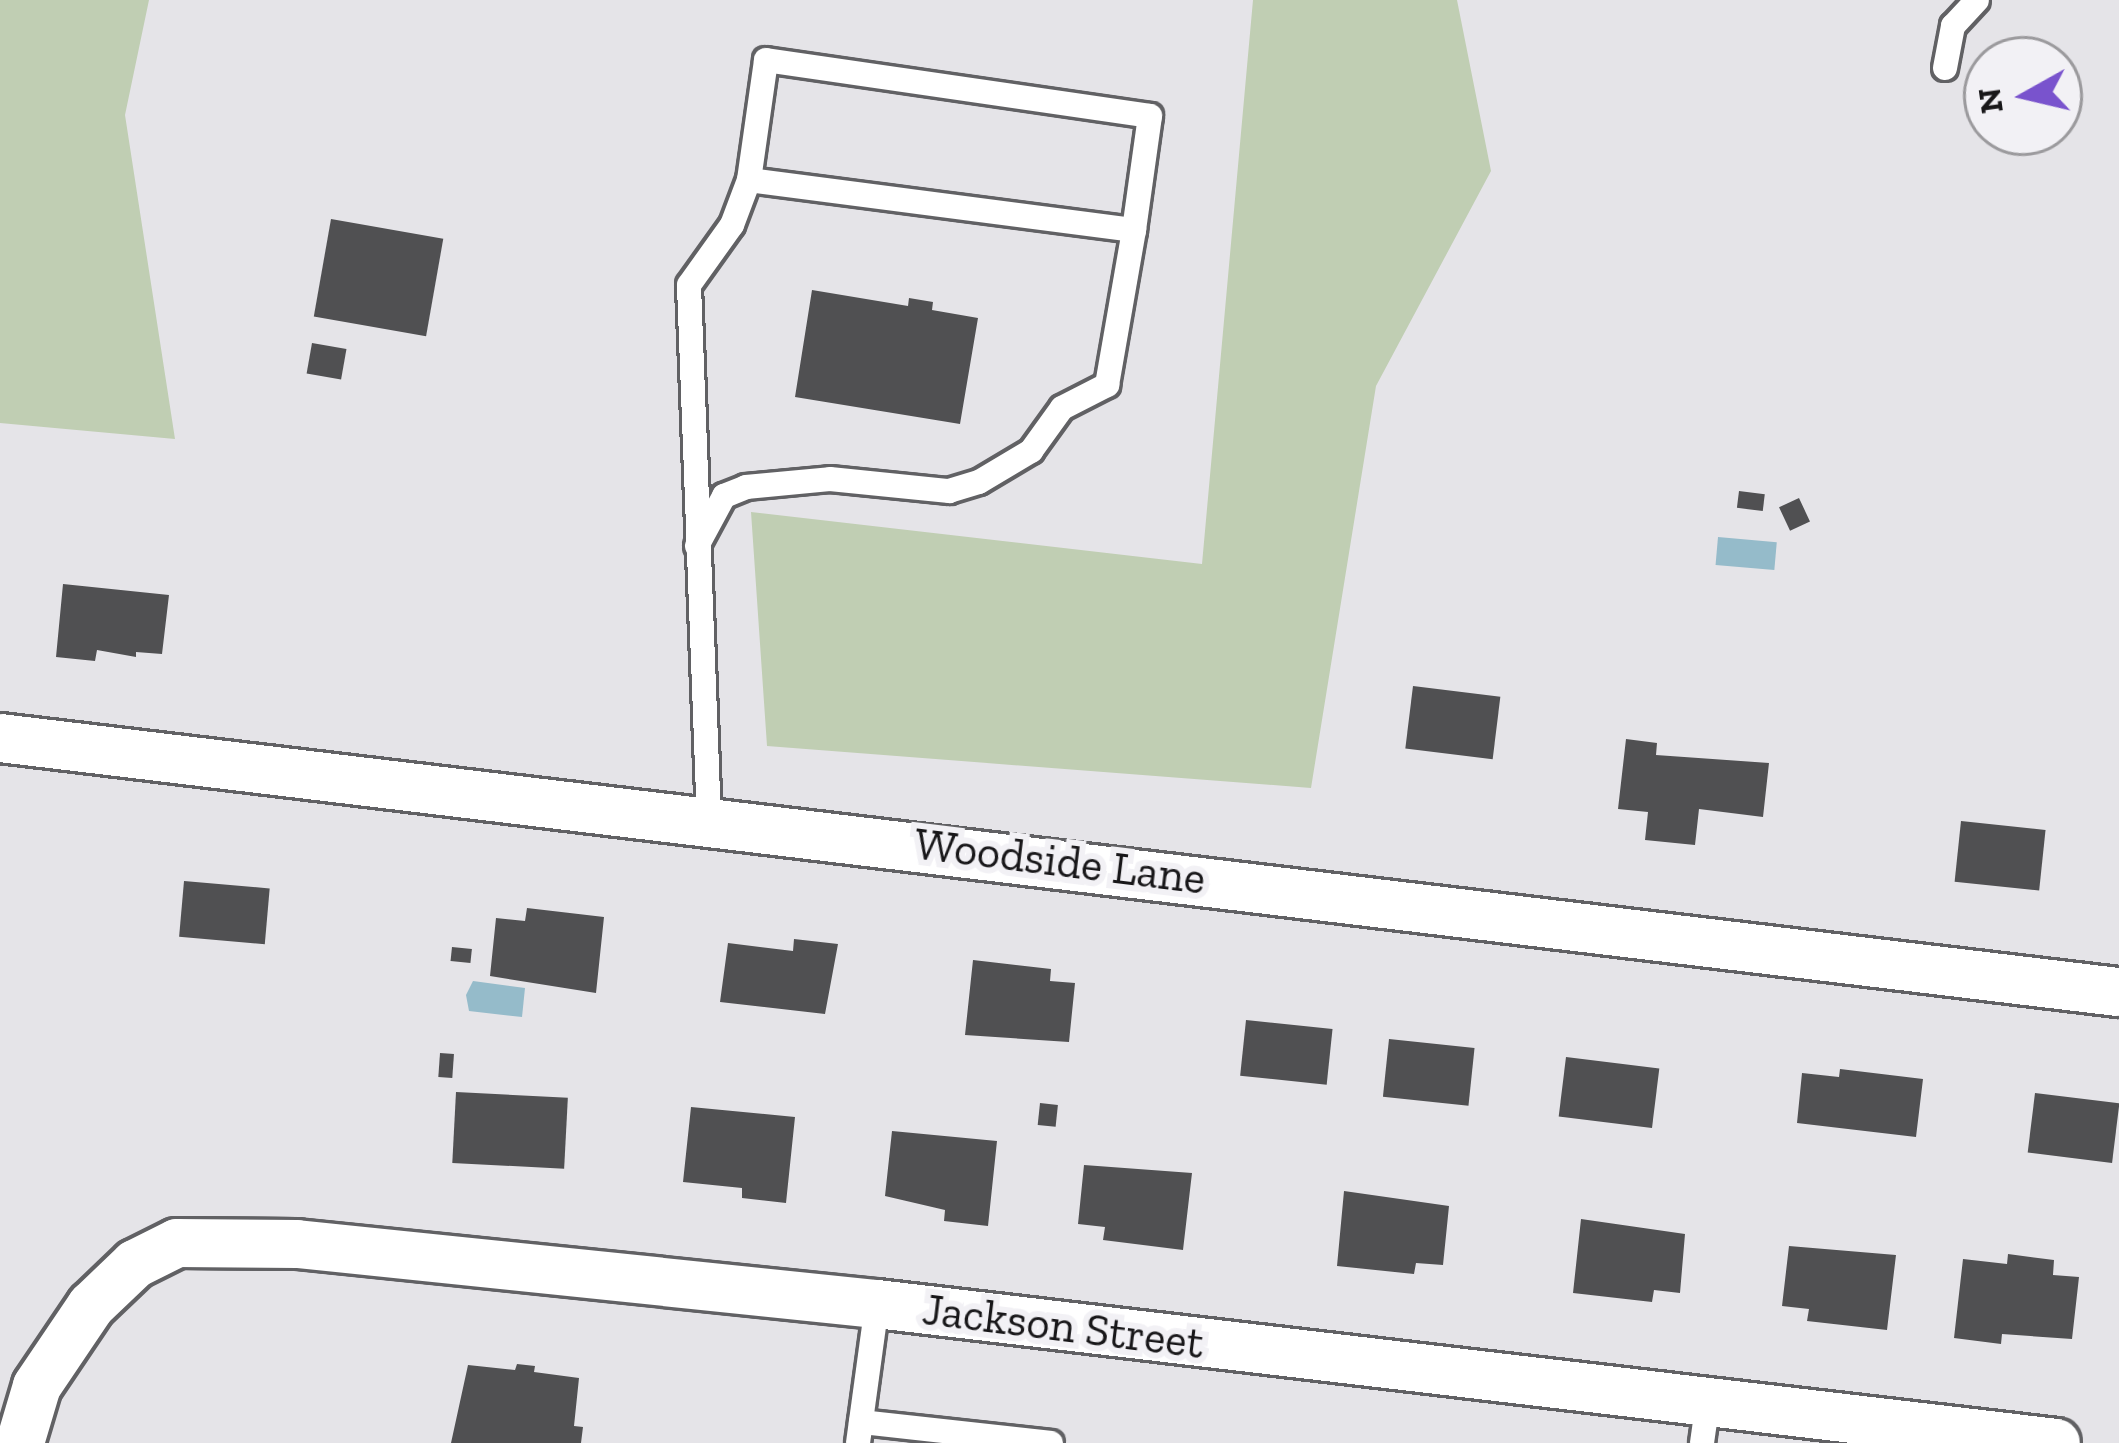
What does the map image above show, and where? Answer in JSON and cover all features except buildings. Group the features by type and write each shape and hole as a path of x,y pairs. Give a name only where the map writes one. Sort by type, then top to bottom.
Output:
{"street":[{"name":"Woodside Lane","path":"0,738 2119,992"},
{"name":"Jackson Street","path":"20,1443 37,1386 91,1306 135,1264 177,1243 298,1244 878,1304 1704,1424 2056,1443"}],"lane":[{"path":"1945,68 1953,26 1977,0"},
{"path":"695,548 724,496 746,487 830,479 949,490 979,482 1031,451 1062,408 1107,385 1150,116 766,61 748,180 732,225 689,285 695,548 709,821"},
{"path":"748,180 1134,230"},
{"path":"878,1304 860,1432 1051,1443"}],"green space":[{"path":"0,0 149,0 125,115 175,439 0,423"},
{"path":"1253,0 1457,0 1491,171 1376,386 1311,788 767,746 751,512 1202,564"}],"water":[{"path":"1718,537 1777,542 1774,570 1716,565"},
{"path":"473,981 525,988 522,1017 469,1011 466,995"}]}
